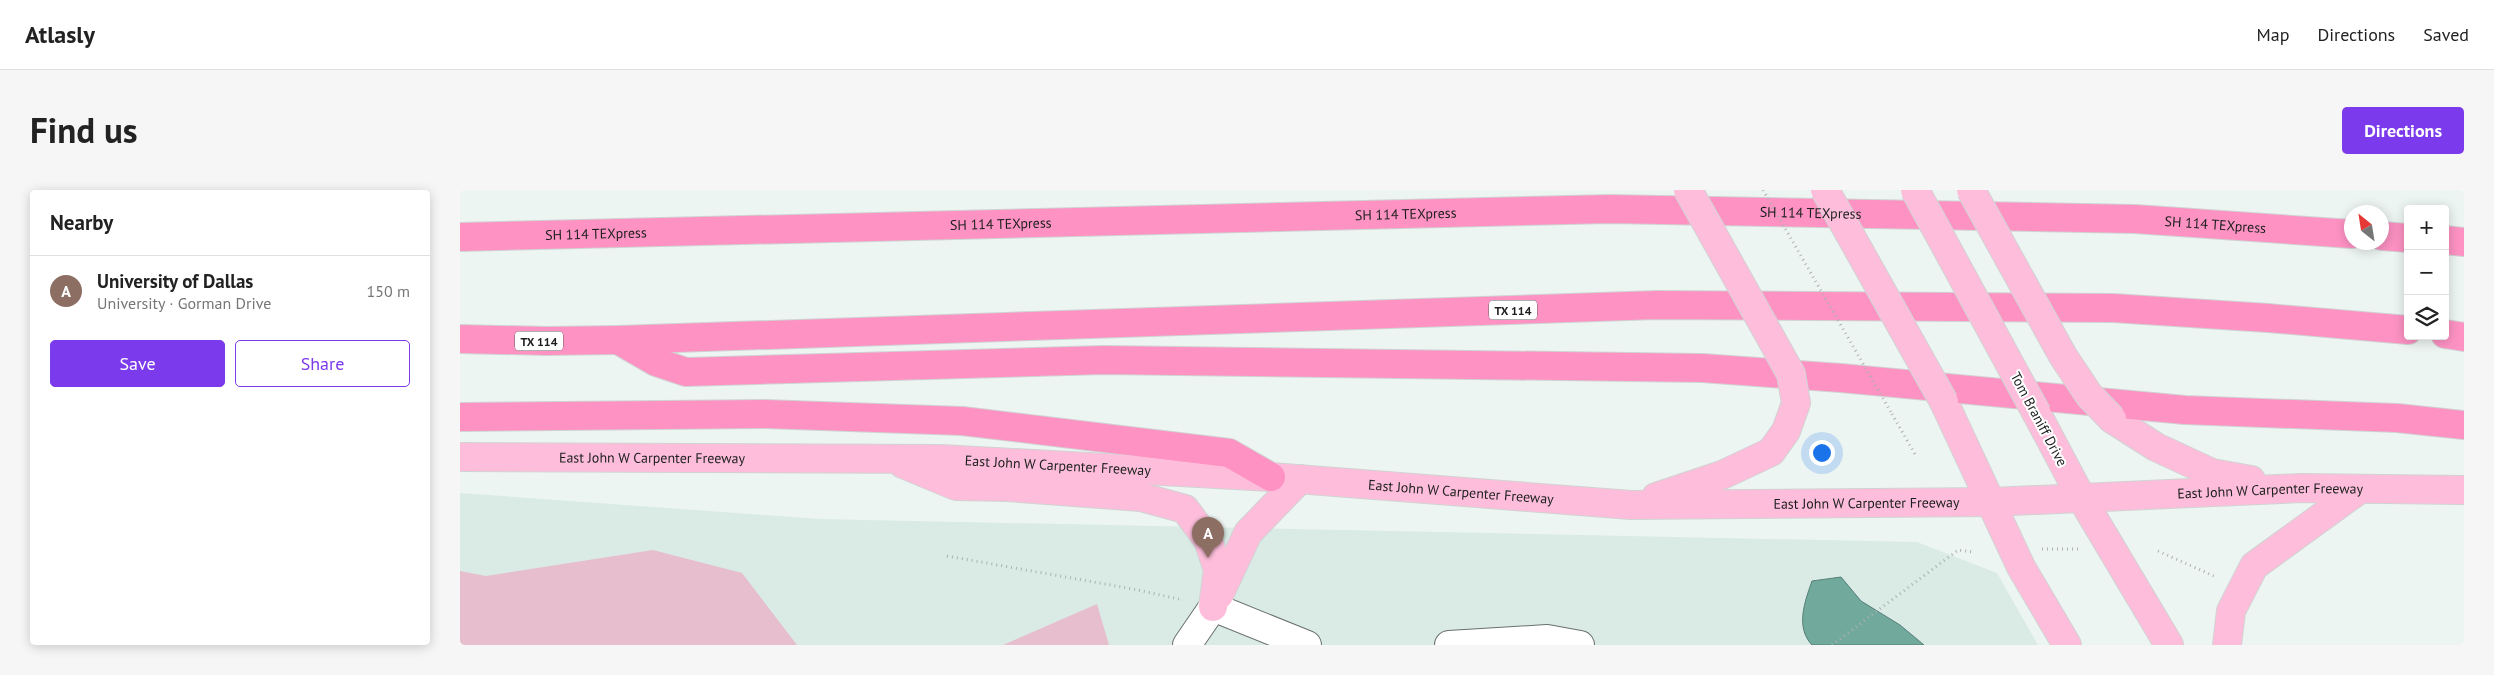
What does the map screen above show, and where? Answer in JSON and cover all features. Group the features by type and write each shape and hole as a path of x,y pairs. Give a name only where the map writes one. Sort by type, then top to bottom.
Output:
{"highway":[{"name":"SH 114 TEXpress","path":"460,237 1610,210 2136,219 2344,233"},
{"path":"2389,237 2404,238"},
{"path":"2449,240 2464,242"},
{"name":"TX 114","path":"460,339 618,340 1657,305 2113,308 2268,318 2404,330"},
{"path":"2449,335 2464,337"},
{"path":"618,340 656,362 686,372 1104,360 1702,368 1841,378 2185,410 2397,418 2464,425"},
{"path":"460,417 765,414 962,421 1229,453 1271,477"}],"main road":[{"path":"1631,505 1722,476 1771,452 1786,431 1796,403 1790,374 1688,190"},
{"path":"1825,190 1944,402 2021,567 2067,645"},
{"name":"Tom Braniff Drive","path":"1915,190 2082,499 2169,645"},
{"path":"1971,190 2063,356 2090,395 2112,419 2156,447 2212,473 2302,488"},
{"name":"East John W Carpenter Freeway","path":"460,457 961,460 1271,477 1631,505 1992,502 2302,488 2464,490"},
{"path":"890,459 956,486 1008,487 1141,497 1185,509 1208,540 1218,570 1213,607"},
{"path":"1213,607 1248,533 1300,479"},
{"path":"2228,645 2231,611 2254,566 2360,489"}],"street":[{"path":"1187,645 1213,607 1306,645"},
{"path":"1449,645 1547,639 1580,645"}],"path":[{"path":"1763,190 1916,456"},
{"path":"2034,549 2082,549"},
{"path":"1832,645 1958,550 1974,552"},
{"path":"2158,551 2220,579"},
{"path":"947,556 1133,589 1213,607"}],"shaded area":[{"path":"460,493 820,519 1917,542 1997,573 2038,645 460,645"},
{"path":"653,550 742,573 797,645 460,645 460,571 486,576"},
{"path":"1841,577 1861,601 1900,625 1924,645 1812,645 1804,630 1803,614 1812,581"},
{"path":"1097,604 1109,645 1003,645"}],"place":[{"name":"University of Dallas","path":"1208,558"}]}
